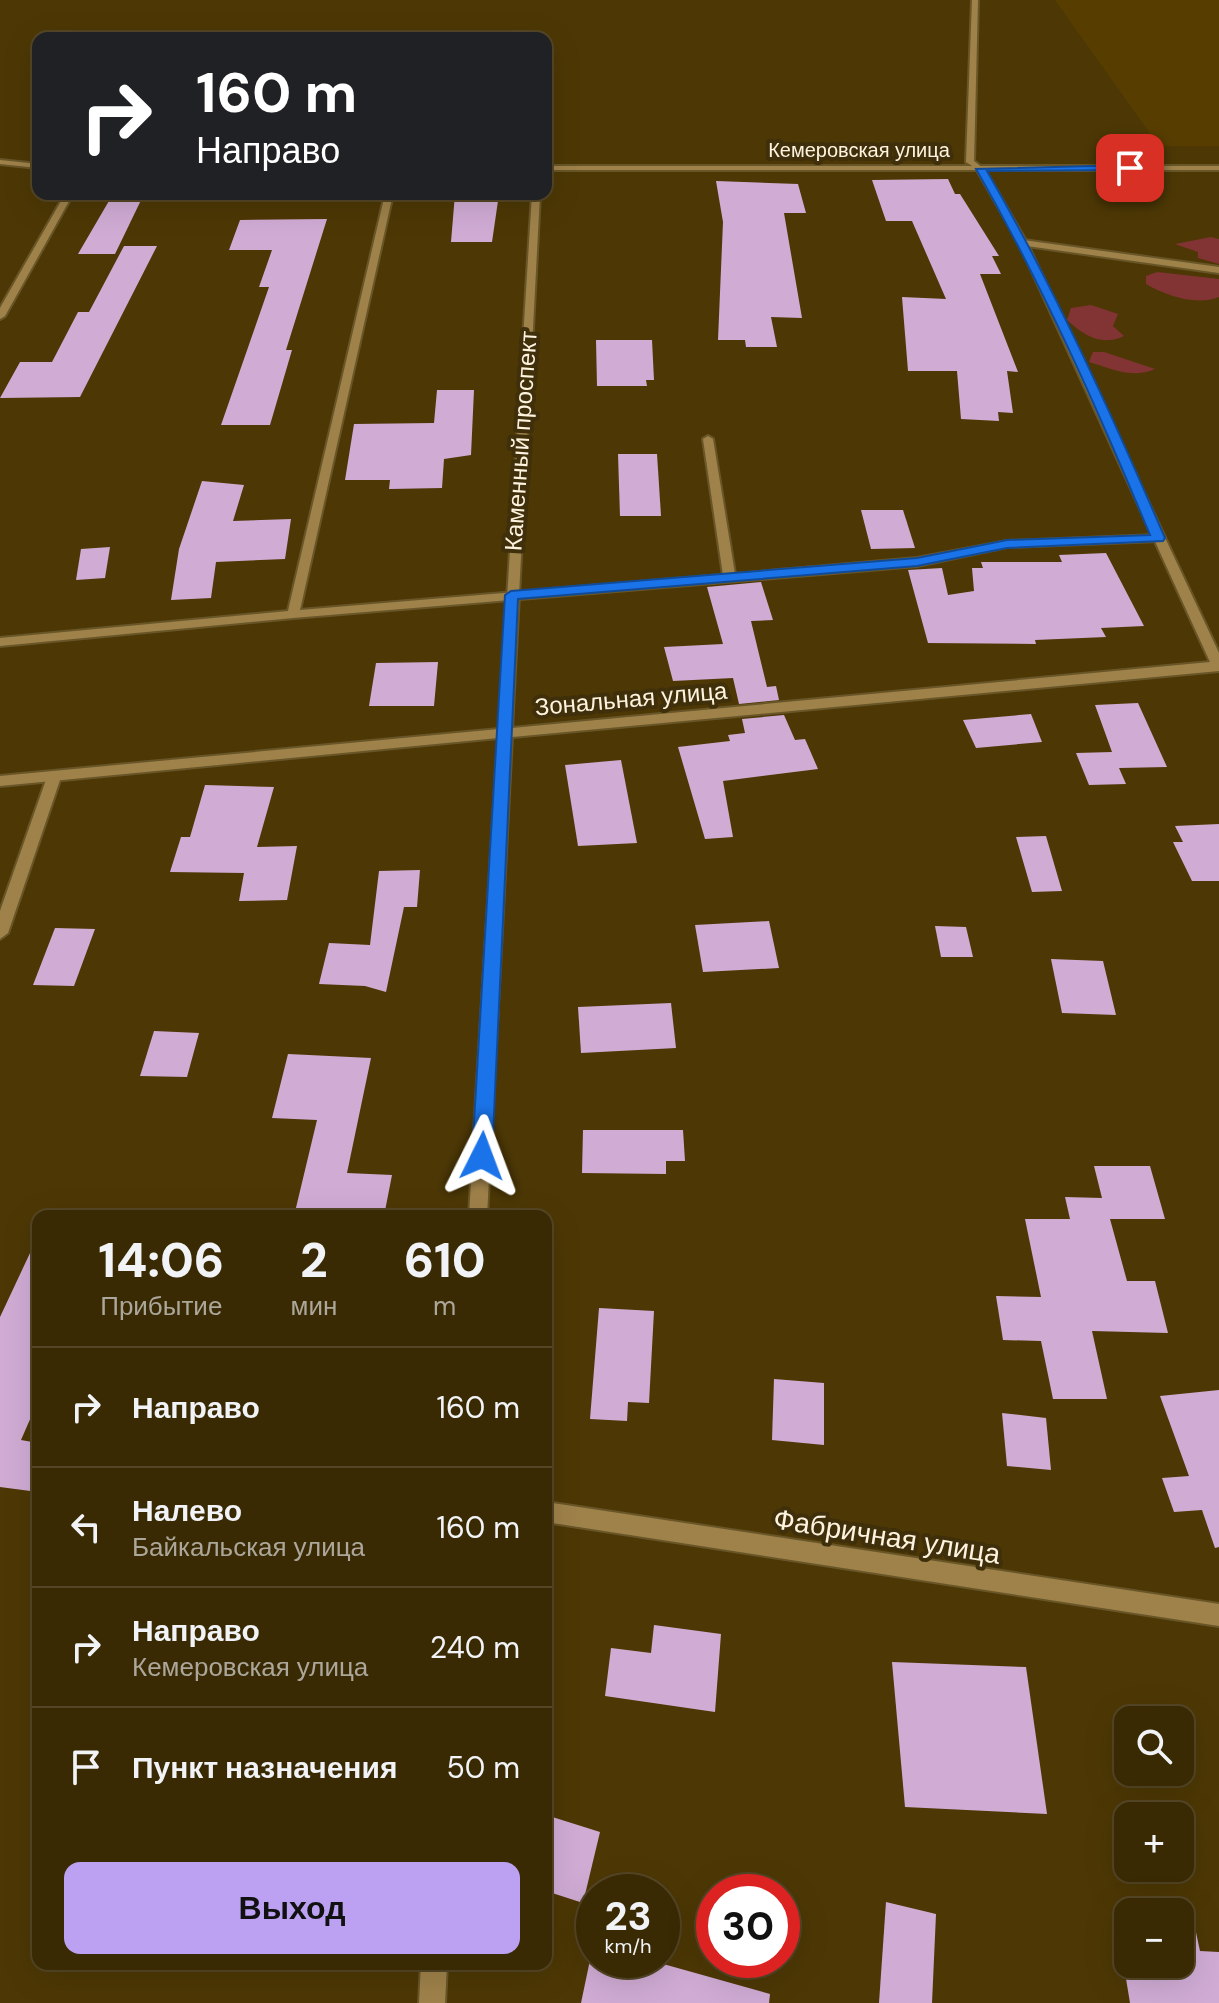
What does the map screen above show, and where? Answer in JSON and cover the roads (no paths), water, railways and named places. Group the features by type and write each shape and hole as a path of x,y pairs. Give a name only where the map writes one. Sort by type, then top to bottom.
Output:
{"street":[{"path":"975,0 970,162 980,169 1023,243 1219,666"},
{"path":"0,162 32,165"},
{"name":"Кемеровская улица","path":"552,168 1219,168"},
{"path":"0,316 66,200"},
{"path":"293,614 388,200"},
{"name":"Каменный проспект","path":"478,1210 536,200"},
{"path":"1023,243 1219,270"},
{"path":"708,439 730,578"},
{"path":"0,642 293,614 917,562 1007,544 1158,538"},
{"name":"Зональная улица","path":"0,781 1219,666"},
{"path":"0,933 54,777"},
{"name":"Фабричная улица","path":"552,1513 1219,1615"},
{"path":"432,2003 434,1970"}]}
